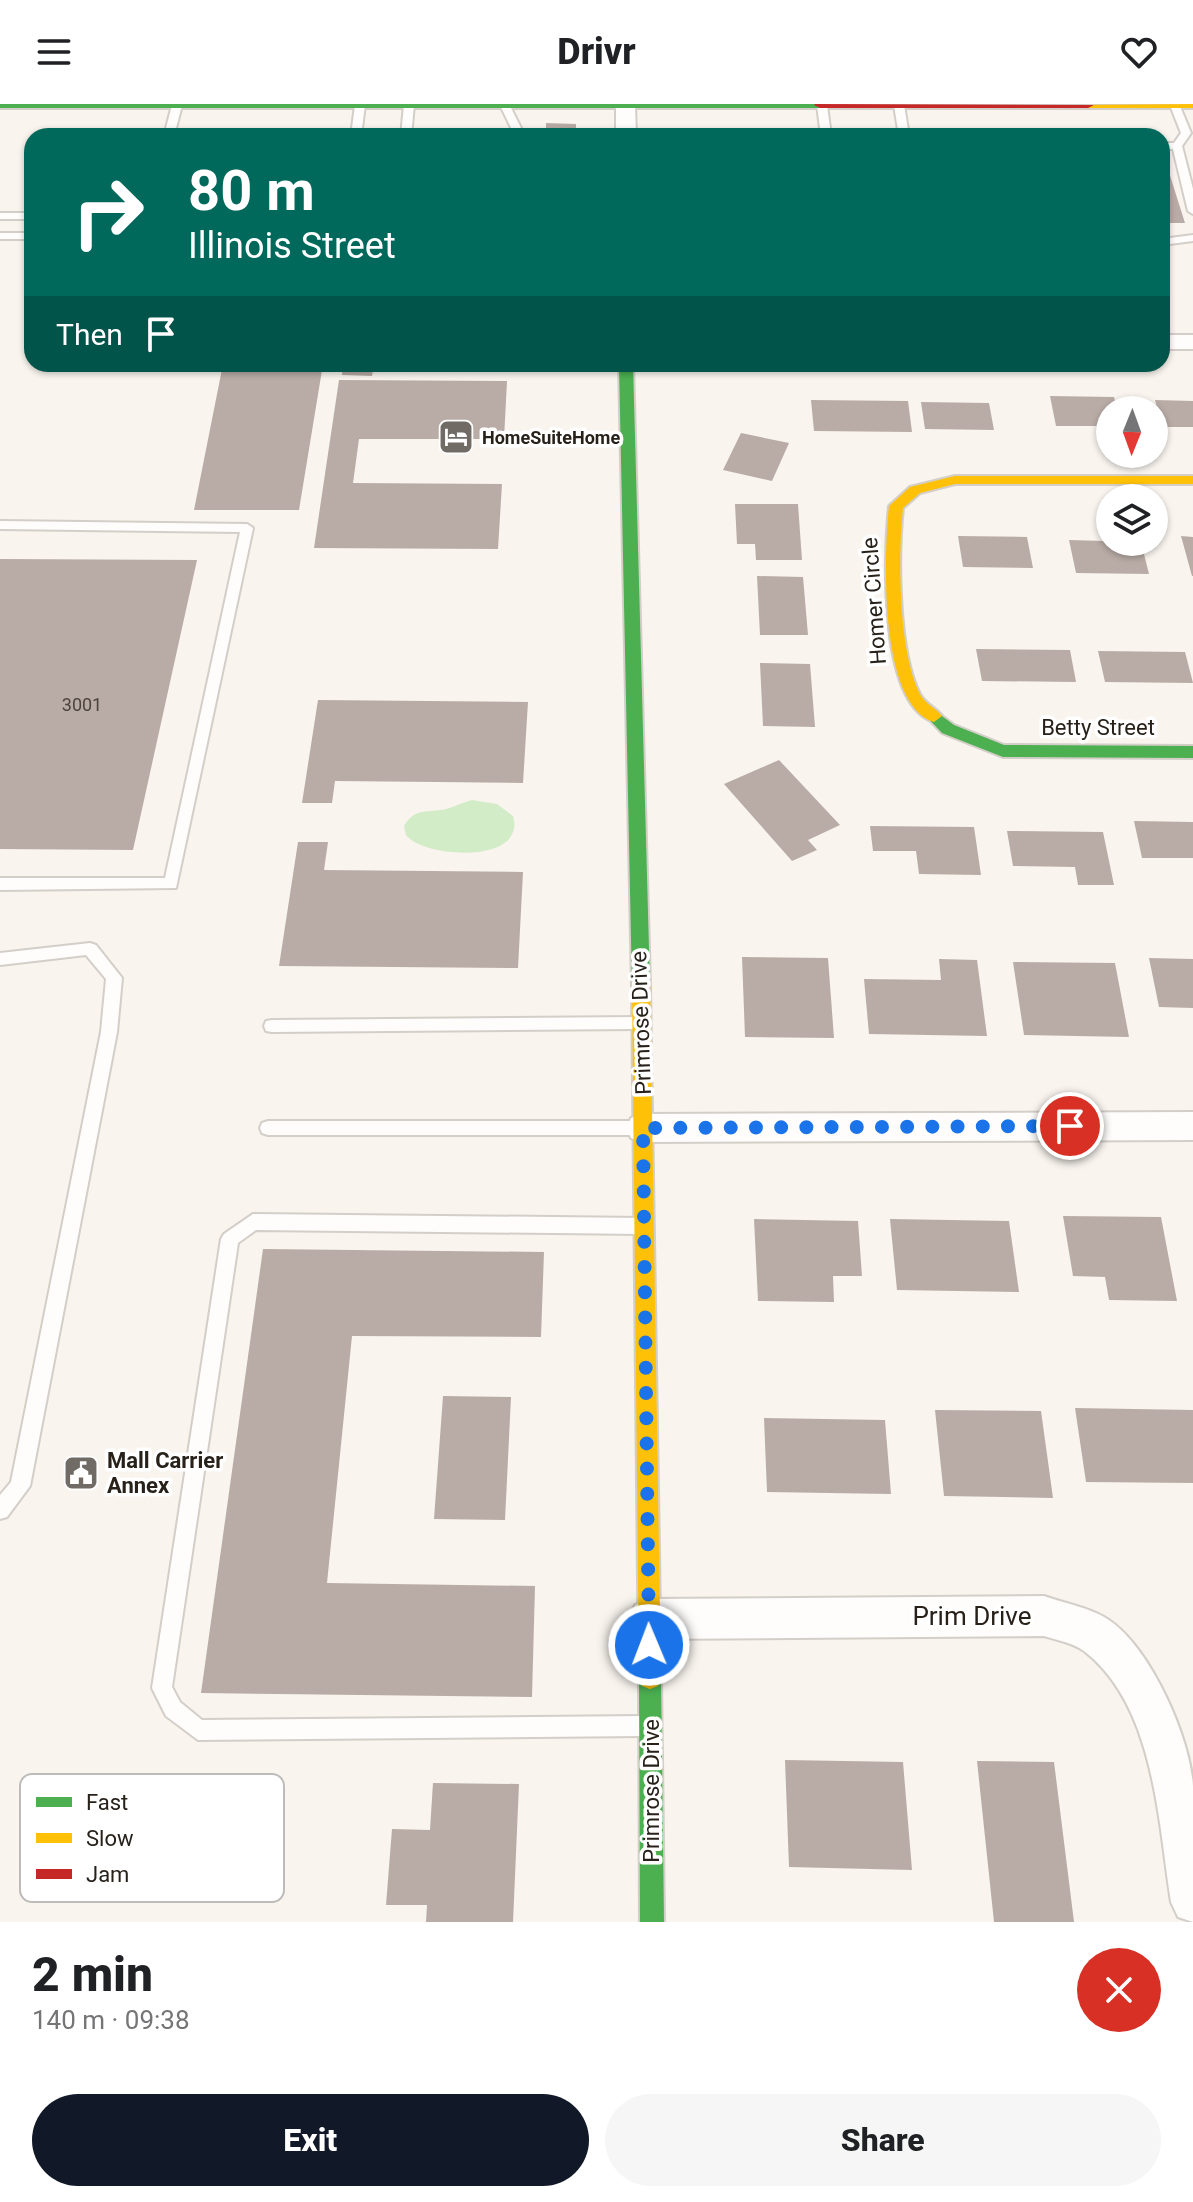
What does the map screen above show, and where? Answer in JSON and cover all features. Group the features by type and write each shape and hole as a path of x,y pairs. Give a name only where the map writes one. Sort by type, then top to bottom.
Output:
{"main road":[{"path":"0,105 1193,105"},
{"name":"Primrose Drive","path":"626,372 643,1128 652,1922"},
{"name":"Homer Circle","path":"1003,751 948,729 915,700 903,671 891,536 896,506 915,490 955,480 1193,480"},
{"name":"Betty Street","path":"1003,751 1193,752"}],"street":[{"path":"626,104 626,128"},
{"path":"1170,342 1193,342"},
{"path":"643,1128 1193,1126"},
{"name":"Prim Drive","path":"649,1619 1044,1616 1100,1637 1142,1692 1167,1756 1193,1902"}],"lane":[{"path":"171,128 178,105"},
{"path":"357,128 360,105"},
{"path":"407,128 409,105"},
{"path":"505,105 516,128"},
{"path":"822,105 825,128"},
{"path":"899,105 903,128"},
{"path":"1175,105 1186,133 1177,146 1193,211"},
{"path":"1170,146 1177,146"},
{"path":"0,216 24,216"},
{"path":"0,236 24,236"},
{"path":"1170,241 1193,238"},
{"path":"0,525 247,528 171,884 0,884"},
{"path":"0,959 90,949 114,978 109,1032 20,1486 0,1510"},
{"path":"272,1026 641,1023"},
{"path":"268,1128 643,1128"},
{"path":"644,1226 253,1222 230,1239 162,1688 173,1709 198,1730 650,1726"}],"shaded area":[{"path":"472,800 497,804 513,816 513,832 505,843 490,850 451,852 416,843 406,835 404,826 417,813 446,809"}],"building":[{"path":"546,123 576,124 576,128 546,128"},
{"path":"1170,176 1185,223 1170,223"},
{"path":"221,372 322,372 299,510 194,510"},
{"path":"342,372 373,372 372,376 342,375"},
{"path":"339,380 507,381 504,439 359,439 353,483 502,484 498,549 314,548"},
{"path":"1050,396 1096,397 1096,426 1056,426"},
{"path":"811,400 908,401 912,432 814,431"},
{"path":"1168,400 1193,401 1193,427 1168,427"},
{"path":"921,402 989,403 994,430 925,429"},
{"path":"741,433 789,443 772,481 723,470"},
{"path":"735,504 798,504 802,560 756,560 755,544 737,544"},
{"path":"958,536 1027,537 1033,568 963,567"},
{"path":"1181,536 1193,537 1193,576 1192,576"},
{"path":"1069,540 1096,541 1096,556 1144,556 1149,574 1076,573"},
{"path":"0,559 197,560 133,850 0,849"},
{"path":"757,576 803,577 808,635 760,635"},
{"path":"976,649 1070,650 1076,682 982,681"},
{"path":"1098,651 1185,652 1193,683 1105,682"},
{"path":"760,663 810,664 815,727 763,726"},
{"path":"318,700 528,702 523,783 335,781 332,803 302,803"},
{"path":"779,760 840,825 808,840 817,850 792,861 724,784"},
{"path":"1134,821 1193,822 1193,858 1142,858"},
{"path":"870,826 974,827 981,875 919,874 916,851 873,851"},
{"path":"1007,831 1103,832 1114,885 1078,885 1075,867 1013,866"},
{"path":"298,842 328,842 324,870 523,872 518,968 279,966"},
{"path":"742,957 828,958 834,1038 745,1037"},
{"path":"1149,958 1193,959 1193,1008 1159,1007"},
{"path":"939,959 977,960 987,1036 869,1034 864,979 941,980"},
{"path":"1013,962 1115,963 1129,1037 1024,1035"},
{"path":"1063,1216 1161,1217 1177,1301 1109,1300 1105,1277 1073,1276"},
{"path":"754,1219 858,1221 862,1276 833,1276 834,1302 758,1301"},
{"path":"890,1219 1009,1221 1019,1292 897,1290"},
{"path":"263,1249 544,1252 541,1337 352,1336 327,1583 535,1586 532,1697 201,1693"},
{"path":"443,1396 511,1397 505,1520 434,1519"},
{"path":"1075,1408 1193,1410 1193,1483 1086,1482"},
{"path":"935,1410 1041,1411 1053,1498 944,1496"},
{"path":"764,1418 885,1420 891,1494 767,1492"},
{"path":"785,1760 903,1762 912,1870 789,1867"},
{"path":"977,1761 1054,1762 1074,1922 994,1922"},
{"path":"433,1783 519,1784 513,1922 426,1922 427,1905 386,1905 392,1829 430,1830"}],"traffic: fast":[{"path":"0,105 820,105"},
{"path":"626,372 641,986"},
{"path":"934,716 948,729 1003,751 1193,752"},
{"path":"650,1678 652,1922"}],"traffic: slow":[{"path":"1088,105 1193,105"},
{"path":"934,716 915,700 902,662 895,606 893,548 896,506 915,490 955,480 1193,480"},
{"path":"641,986 650,1678"}],"traffic: jam":[{"path":"820,105 1088,105"}],"place":[{"name":"HomeSuiteHome","path":"456,437"},
{"name":"Mall Carrier Annex","path":"81,1473"}],"route":[{"path":"649,1645 643,1128 1070,1126"}]}
